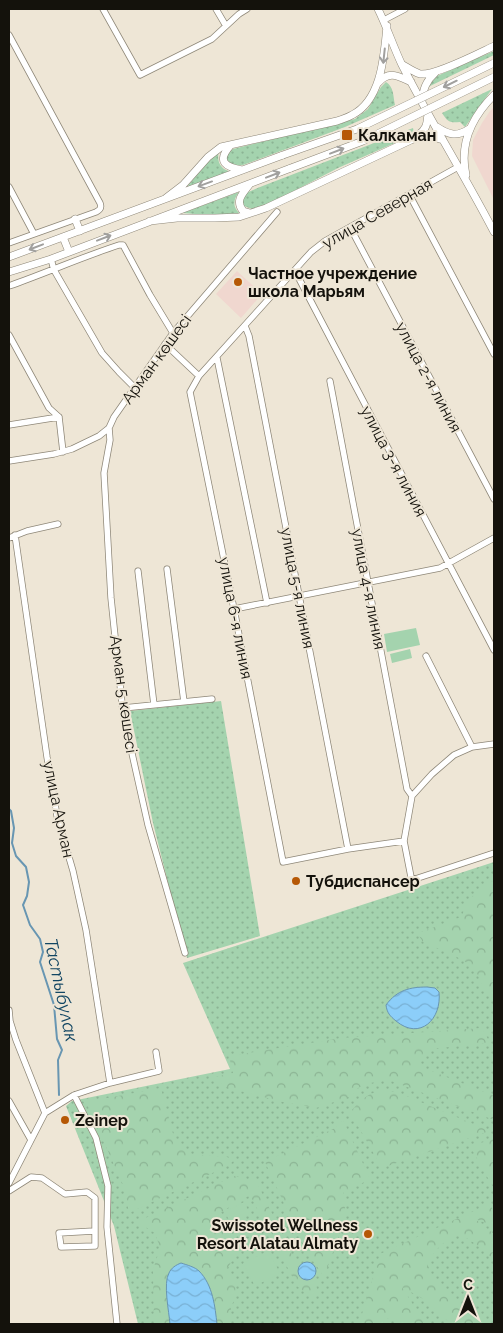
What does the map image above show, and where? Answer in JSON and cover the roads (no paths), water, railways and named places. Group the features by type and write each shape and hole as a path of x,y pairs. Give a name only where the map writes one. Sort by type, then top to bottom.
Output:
{"main road":[{"path":"378,9 402,64 494,232"},
{"path":"377,85 383,64 385,23"},
{"path":"422,102 426,83 436,72 494,46"},
{"path":"9,257 357,129 494,63"},
{"path":"402,64 421,74 436,72"},
{"path":"166,198 183,185 214,152 222,147 337,121 352,115 360,110 368,101 382,78 390,75 399,76 412,82"},
{"path":"9,272 51,259 363,141 494,78"},
{"path":"468,182 464,159 469,129 494,95"},
{"path":"150,221 177,218 239,217 266,208 411,140 424,132 428,113"},
{"path":"436,126 442,131 457,134 461,134 469,129"},
{"path":"411,140 426,135 443,140"},
{"path":"231,145 223,156 225,164 231,168 243,170"},
{"path":"250,184 239,199 239,204 243,211 250,214"},
{"path":"75,219 80,231"},
{"path":"62,237 69,252"}],"street":[{"path":"103,9 140,75 212,38 247,9"},
{"path":"216,9 226,26"},
{"path":"385,23 405,9"},
{"path":"9,35 100,204 100,210 9,243"},
{"name":"улица Северная","path":"200,376 311,252 325,241 458,166"},
{"path":"9,186 34,234"},
{"path":"409,194 494,354"},
{"name":"Арман көшесі","path":"9,461 63,452 99,436 109,428 134,387 173,333 278,212"},
{"name":"улица 2-я линия","path":"350,227 494,499"},
{"path":"9,286 119,244 123,245 173,333"},
{"path":"86,246 89,255"},
{"path":"51,259 54,270 102,353 134,387"},
{"name":"улица 3-я линия","path":"295,271 494,650"},
{"name":"улица 5-я линия","path":"245,326 249,336 348,849"},
{"path":"9,335 49,408 59,417 63,452"},
{"path":"165,344 200,376"},
{"path":"216,358 267,603"},
{"name":"улица 6-я линия","path":"200,376 190,392 283,862 348,849"},
{"name":"улица 4-я линия","path":"330,381 408,789 412,796"},
{"path":"9,425 59,417"},
{"name":"Арман 5 көшесі","path":"109,428 110,440 104,473 111,598 123,708 148,825 185,953"},
{"path":"9,538 27,531 58,524"},
{"name":"улица Арман","path":"15,535 50,777 57,816 86,930 110,1082"},
{"path":"234,609 440,568 494,538"},
{"path":"167,569 184,702"},
{"path":"138,571 154,705"},
{"path":"426,656 472,747"},
{"path":"123,708 212,699"},
{"path":"494,744 472,747 454,755 412,796 404,841 411,877 415,879 494,853"},
{"path":"348,849 404,841"},
{"path":"9,1010 10,1021 16,1040 45,1113"},
{"path":"9,1183 45,1113 74,1095 110,1082 159,1071 156,1052"},
{"path":"74,1095 96,1138 108,1186 107,1227 117,1324"},
{"path":"9,1101 31,1140"},
{"path":"9,1191 31,1177 42,1178 65,1194 87,1192 94,1198 94,1231 94,1246 60,1248 59,1233 94,1231"}],"water":[{"path":"427,987 435,988 439,992 437,1011 428,1024 421,1028 405,1027 389,1014 386,1005 399,993 404,990"},
{"path":"307,1262 313,1265 316,1271 313,1277 307,1280 301,1277 298,1271 301,1265"},
{"path":"181,1263 191,1266 204,1277 212,1296 217,1324 170,1324 166,1290 167,1278 172,1268"}],"waterway":[{"name":"Тастыбулак","path":"9,809 14,828 12,843 16,856 26,867 29,882 27,896 23,905 30,925 40,939 43,952 40,962 54,1005 57,1039 62,1050 58,1060 59,1095"}],"place":[{"name":"Калкаман","path":"347,135"},
{"name":"Частное учреждение школа Марьям","path":"238,282"},
{"name":"Тубдиспансер","path":"296,881"},
{"name":"Zeinep","path":"65,1120"},
{"name":"Swissotel Wellness Resort Alatau Almaty","path":"368,1234"}]}
